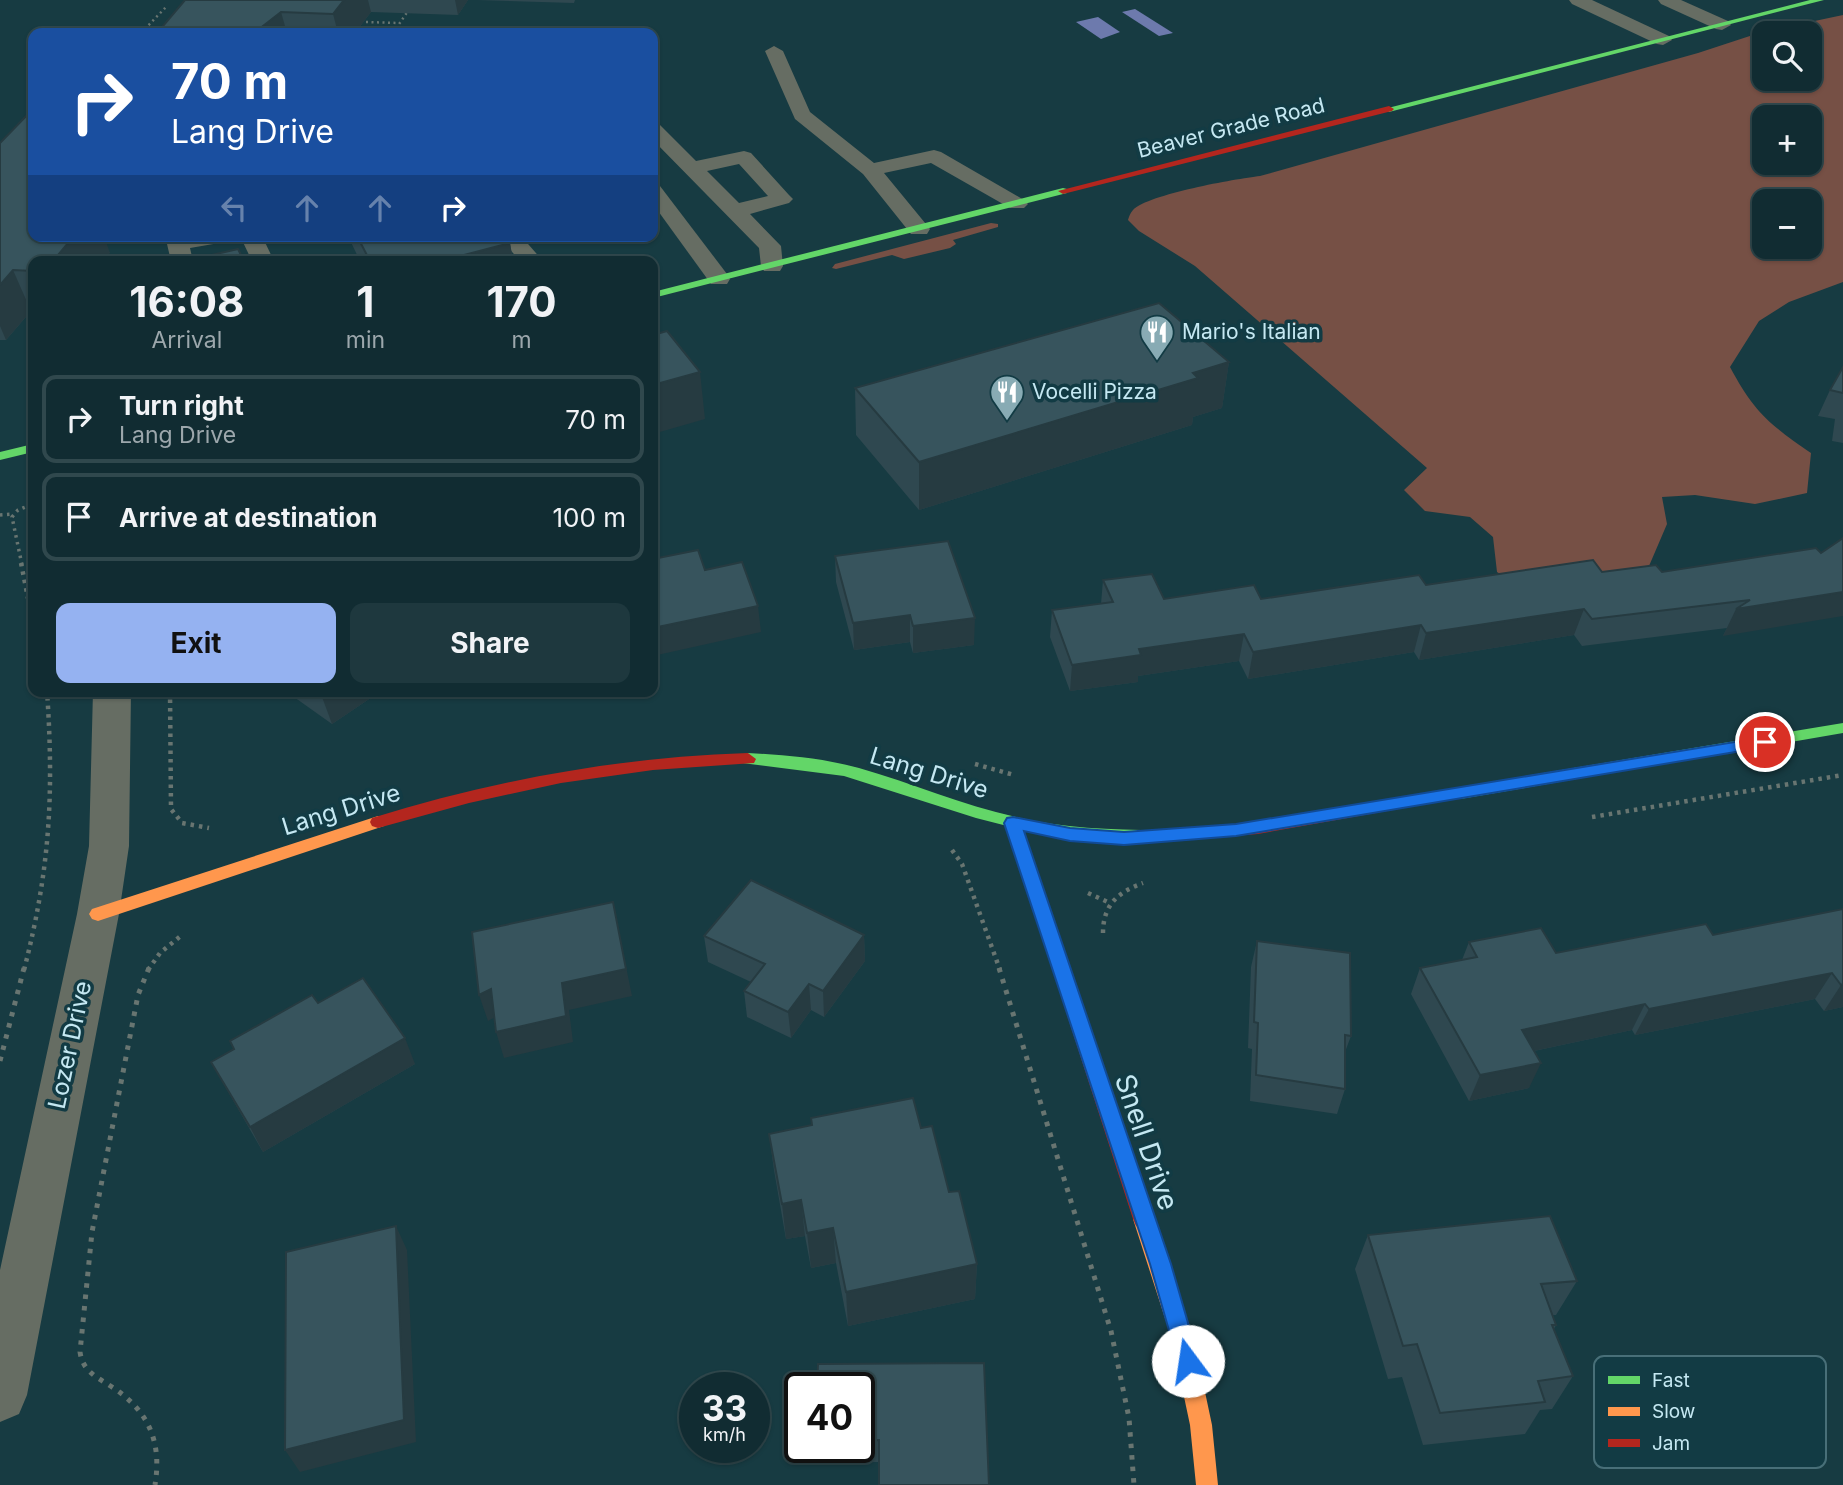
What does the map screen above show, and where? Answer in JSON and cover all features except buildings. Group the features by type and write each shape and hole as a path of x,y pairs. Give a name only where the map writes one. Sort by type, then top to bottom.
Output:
{"street":[{"name":"Beaver Grade Road","path":"658,294 1820,0"},
{"path":"0,456 28,449"},
{"name":"Lozer Drive","path":"0,1395 98,914 109,846 111,697"},
{"name":"Lang Drive","path":"98,914 234,867 463,798 605,766 673,759 733,757 804,763 861,776 1013,823 1070,834 1124,839 1258,828 1843,728"},
{"name":"Snell Drive","path":"1013,823 1183,1340 1201,1425 1208,1485"}],"lane":[{"path":"1578,0 1663,40"},
{"path":"1667,0 1722,25"},
{"path":"774,51 802,115 870,170 919,229"},
{"path":"658,134 770,246 772,266"},
{"path":"870,170 934,156 1017,204"},
{"path":"691,168 744,157 782,199 735,211"},
{"path":"658,197 719,279"},
{"path":"181,256 178,244 189,242"},
{"path":"515,242 527,256"}],"path":[{"path":"146,28 167,6"},
{"path":"396,28 409,10"},
{"path":"366,22 400,23"},
{"path":"0,515 13,514 28,506"},
{"path":"13,514 28,596"},
{"path":"0,1061 47,866 52,763 47,697"},
{"path":"1583,818 1843,775"},
{"path":"944,846 962,864 991,942 1111,1331 1129,1418 1134,1485"},
{"path":"1106,944 1102,922 1110,903 1131,887 1152,882"},
{"path":"155,1485 159,1450 154,1432 130,1401 114,1387 88,1373 81,1364 80,1352 92,1232 138,995 145,970 156,954 193,928"}],"shaded area":[{"path":"1843,15 1843,282 1789,302 1759,321 1730,367 1755,407 1784,434 1811,453 1807,493 1755,504 1695,495 1662,497 1667,524 1643,580 1513,582 1497,572 1493,537 1470,517 1425,511 1404,490 1427,468 1195,266 1139,231 1128,220 1132,211 1156,198 1260,176 1698,53 1752,35 1752,91 1822,91 1822,21 1814,21"},
{"path":"991,223 998,224 998,227 953,240 956,244 950,248 904,259 892,255 832,268 835,264"}],"water":[{"path":"1135,9 1173,33 1159,36 1122,12"},
{"path":"1098,17 1120,32 1101,39 1076,22"}],"traffic: fast":[{"path":"1389,109 1820,0"},
{"path":"658,294 1063,191"},
{"path":"0,456 28,449"},
{"path":"1460,793 1843,728"},
{"path":"748,759 844,771 996,818 1034,827 1087,834 1159,836"}],"traffic: slow":[{"path":"98,914 378,822"},
{"path":"1143,1219 1183,1340 1201,1425 1207,1485"}],"traffic: jam":[{"path":"1063,191 1389,109"},
{"path":"378,822 469,797 561,777 653,764 748,759"},
{"path":"1159,836 1258,828 1460,793"},
{"path":"1013,823 1143,1219"}],"place":[{"name":"Mario's Italian","path":"1157,362"},
{"name":"Vocelli Pizza","path":"1007,422"}],"route":[{"path":"1188,1361 1160,1264 1013,823 1070,834 1124,839 1258,828 1765,742"}]}
